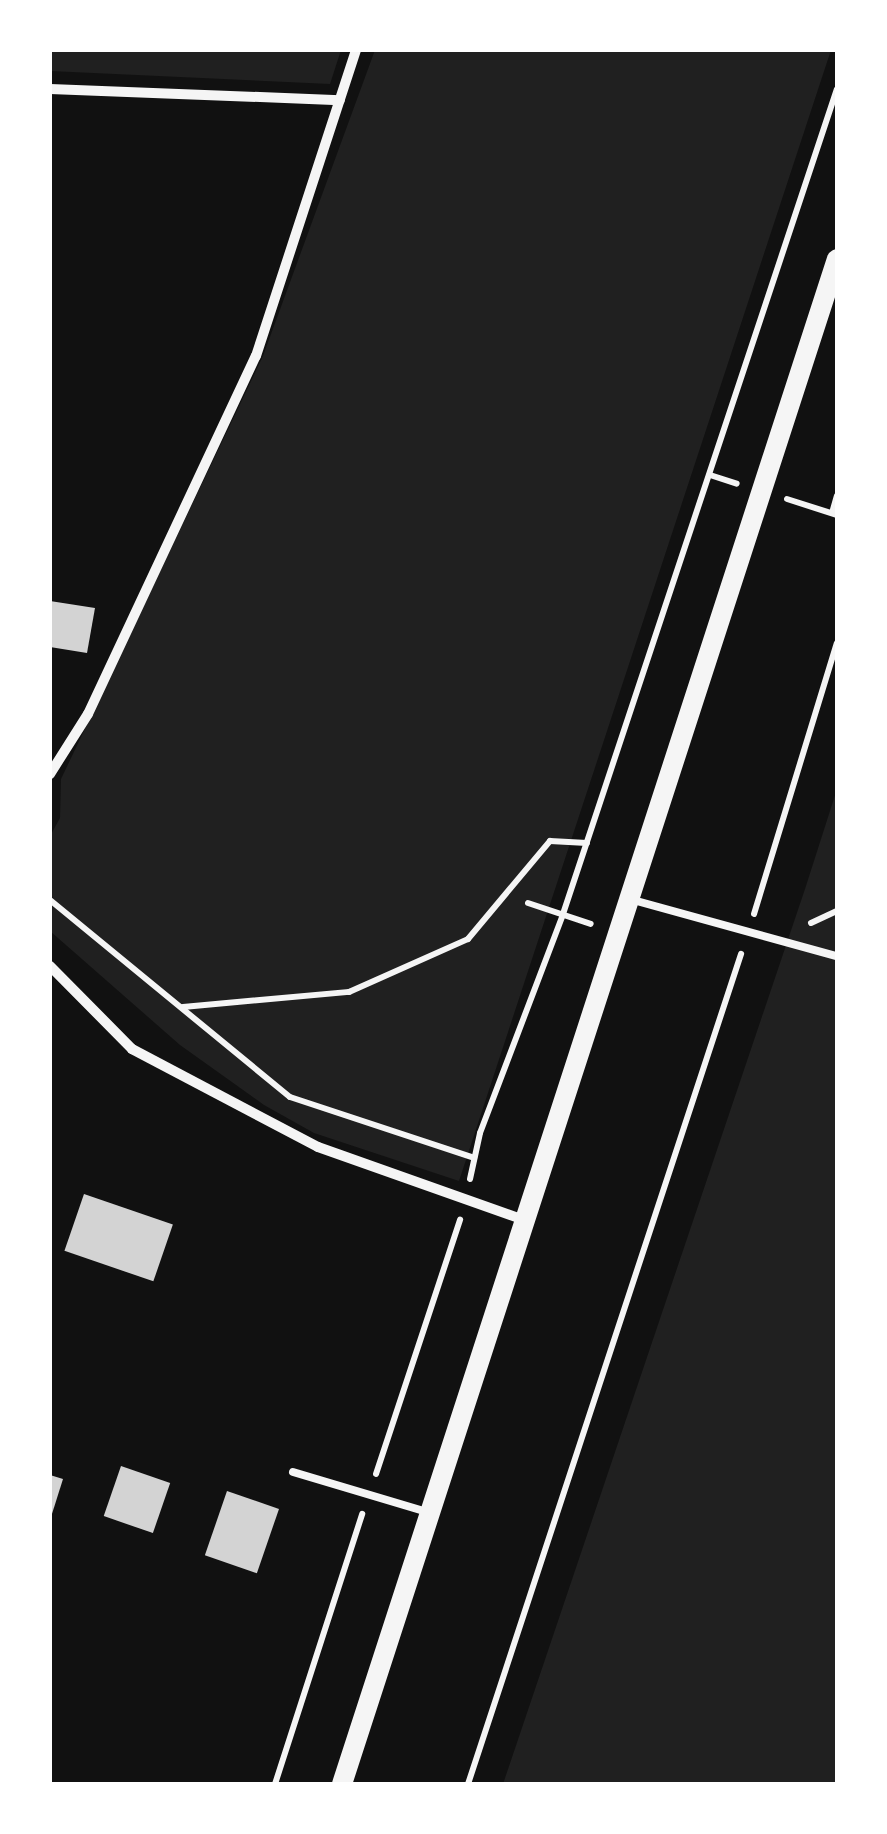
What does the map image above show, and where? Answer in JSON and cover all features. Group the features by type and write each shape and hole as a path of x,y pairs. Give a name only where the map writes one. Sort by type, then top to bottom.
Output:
{"main road":[{"path":"342,1784 633,900 837,259"}],"street":[{"path":"50,774 88,714 256,356 356,50"},
{"path":"50,89 340,100"},
{"path":"50,966 132,1049 318,1147 525,1221"}],"lane":[{"path":"633,900 837,956"},
{"path":"293,1472 431,1514"}],"path":[{"path":"275,1784 466,1201 474,1158 564,914 837,89"},
{"path":"832,513 837,496"},
{"path":"468,1784 748,932 837,643"},
{"path":"182,1007 349,992 468,939 550,841 587,843"},
{"path":"50,900 290,1096 474,1158"},
{"path":"528,902 621,934"}],"shaded area":[{"path":"50,50 341,50 330,84 50,71"},
{"path":"375,50 831,50 459,1181 314,1133 264,1105 180,1045 50,931 50,836 60,818 61,779 263,356"},
{"path":"837,789 837,1784 503,1784 805,889"}],"building":[{"path":"50,601 95,608 87,653 50,647"},
{"path":"84,1194 173,1225 153,1281 64,1251"},
{"path":"121,1466 170,1483 153,1533 104,1516"},
{"path":"50,1475 63,1479 51,1517 50,1517"},
{"path":"227,1491 279,1509 257,1573 205,1555"}]}
